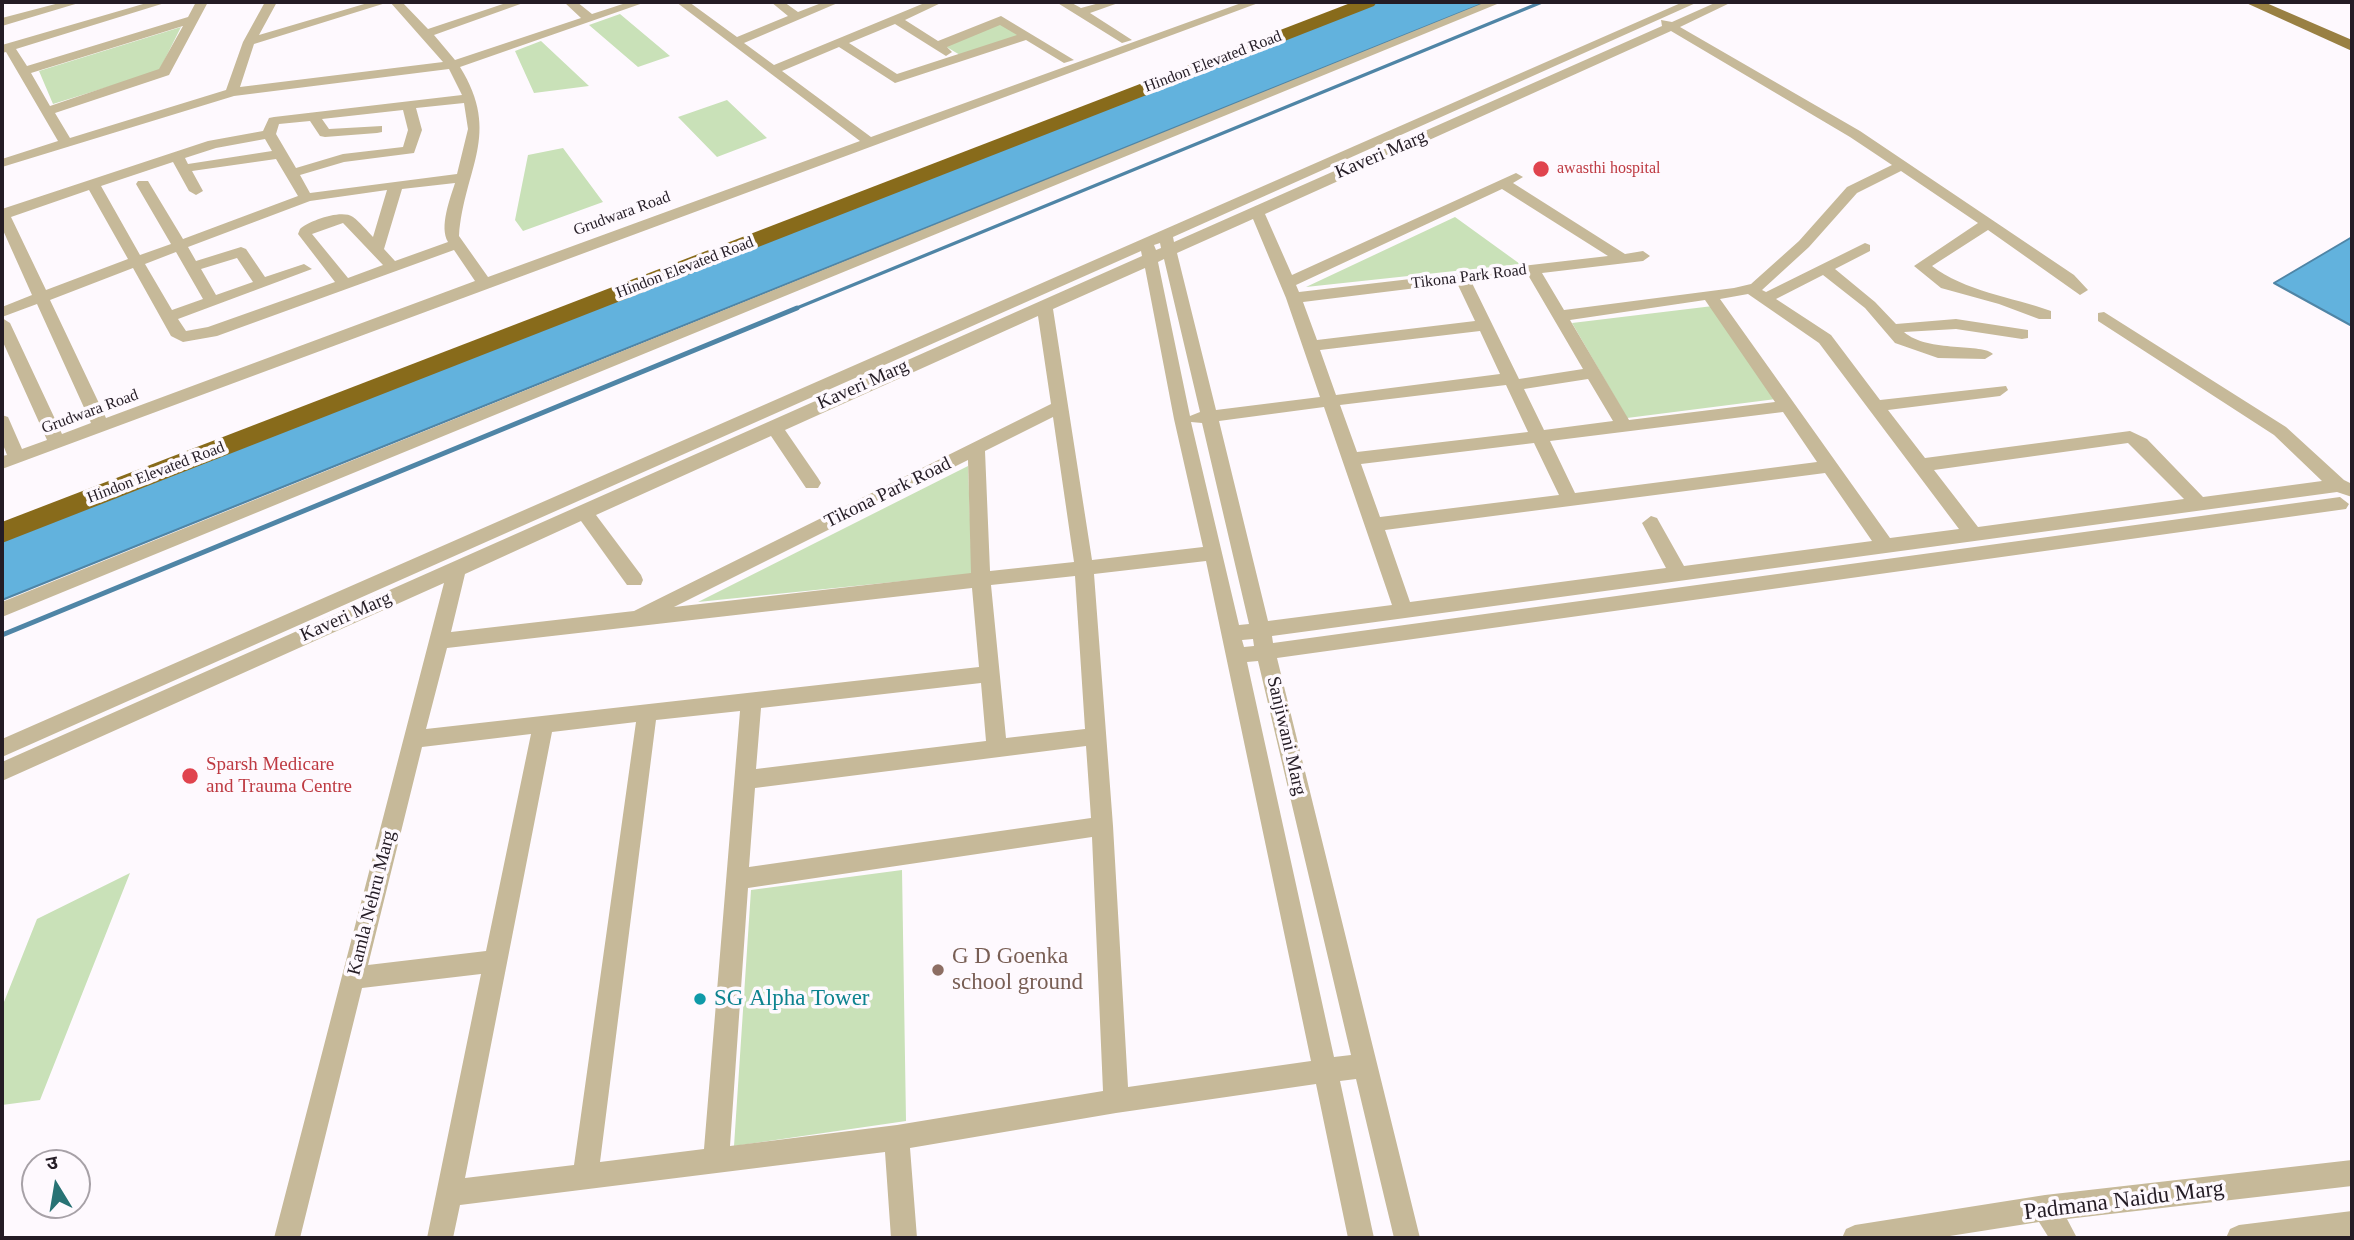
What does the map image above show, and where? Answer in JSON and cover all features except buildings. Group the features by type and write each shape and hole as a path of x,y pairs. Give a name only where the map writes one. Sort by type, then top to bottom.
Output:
{"highway":[{"name":"Hindon Elevated Road","path":"2,516 1342,2"},
{"name":"Hindon Elevated Road","path":"2,533 1368,2"}],"main road":[{"path":"2252,2 2352,46"},
{"path":"2270,2 2352,37"}],"street":[{"path":"2,22 76,2"},
{"path":"66,143 24,71 5,48 162,2"},
{"path":"48,111 164,72 202,2"},
{"path":"232,92 250,42 271,2"},
{"path":"250,42 383,2"},
{"path":"396,2 454,65 476,112 476,127 452,227 456,244 484,283"},
{"path":"425,34 520,2"},
{"path":"570,2 590,19"},
{"path":"2,163 232,92 454,65 640,2"},
{"path":"682,2 869,142"},
{"path":"777,2 797,17"},
{"path":"735,42 834,2"},
{"path":"1062,2 1126,40"},
{"path":"1081,12 1115,2"},
{"name":"Grudwara Road","path":"9,460 484,283 1255,2"},
{"path":"2,610 1496,2"},
{"name":"Kaveri Marg","path":"2,748 1157,245 1502,85 1692,2"},
{"name":"Kaveri Marg","path":"2,772 1045,304 1157,245 1256,209 1521,95 1726,2"},
{"path":"772,70 931,3"},
{"path":"1654,18 1855,134 2069,278 2080,290"},
{"path":"24,71 194,19"},
{"path":"896,19 956,58"},
{"path":"938,46 1000,20 1068,60"},
{"path":"840,42 895,79 1027,36"},
{"path":"283,85 271,128 280,154 306,198"},
{"path":"1502,85 1521,95"},
{"path":"102,426 2,214 93,185 180,162 224,141 313,116 469,98"},
{"path":"290,174 343,158 410,150 415,130 408,104"},
{"path":"313,116 325,134 377,130"},
{"path":"180,162 211,162 280,154"},
{"path":"180,162 196,191"},
{"path":"1758,294 1852,190 1901,166"},
{"path":"2,312 306,198 340,191 462,178"},
{"path":"1291,290 1510,180 1622,258"},
{"path":"143,184 212,301"},
{"path":"93,185 183,337 196,337 456,244"},
{"path":"377,248 396,185"},
{"path":"1256,209 1291,290 1404,611"},
{"path":"345,284 305,234 307,229 338,219 347,219 393,267"},
{"path":"1987,224 1922,266 1946,285 2004,300 2045,316"},
{"name":"Sanjiwani Marg","path":"1157,245 1209,417 1407,1238"},
{"name":"Sanjiwani Marg","path":"1157,245 1182,419 1214,553 1361,1238"},
{"path":"1560,316 1707,295 1758,294 1825,269 1865,248"},
{"path":"192,267 241,251 262,284"},
{"name":"Tikona Park Road","path":"1291,290 1462,278 1643,256"},
{"path":"169,317 304,269"},
{"path":"1532,269 1625,426"},
{"path":"1825,269 1870,305 1890,330 1902,339 1938,353 1985,354"},
{"path":"1462,278 1570,500"},
{"path":"1758,294 1825,339 1973,534"},
{"path":"1707,295 1715,301 1789,405 1885,546"},
{"path":"1045,304 1084,569 1102,826 1116,1101"},
{"path":"2104,317 2280,431 2343,496"},
{"path":"1890,330 1923,322 1946,322 2022,334"},
{"path":"2,323 57,443"},
{"path":"1311,346 1485,325"},
{"path":"1182,419 1330,400 1593,373"},
{"path":"1877,406 2000,390"},
{"path":"1351,459 1789,405"},
{"path":"976,449 1059,407"},
{"path":"2,421 9,460"},
{"path":"772,426 812,483"},
{"path":"1922,465 2130,437 2141,443 2199,504"},
{"name":"Tikona Park Road","path":"438,641 629,621 981,579 976,449 629,621"},
{"path":"1374,525 1831,466"},
{"path":"1231,634 2199,504 2343,496"},
{"path":"1236,656 2343,496"},
{"path":"583,511 634,580"},
{"path":"1651,523 1679,574"},
{"path":"997,748 981,579 1214,553"},
{"name":"Kamla Nehru Marg","path":"288,1238 457,568"},
{"path":"414,739 989,674"},
{"path":"716,1161 751,701"},
{"path":"585,1175 647,713"},
{"path":"440,1238 543,724"},
{"path":"745,780 1096,736"},
{"path":"738,879 1102,826"},
{"path":"353,978 496,961"},
{"path":"449,1193 897,1138 1116,1101 1365,1065"},
{"path":"897,1138 904,1238"},
{"name":"Padmana Naidu Marg","path":"1855,1238 2045,1208 2352,1173"},
{"path":"2045,1208 2064,1238"},
{"path":"2239,1238 2311,1234 2352,1224"}],"green space":[{"path":"620,14 670,56 638,67 589,25"},
{"path":"1000,23 1020,35 960,55 945,46"},
{"path":"181,27 159,71 53,104 39,71"},
{"path":"541,41 589,86 534,93 515,51"},
{"path":"727,100 767,138 717,157 678,117"},
{"path":"563,148 603,202 523,231 515,220 528,155"},
{"path":"1455,217 1520,264 1306,287"},
{"path":"1713,306 1776,399 1627,418 1572,323"},
{"path":"968,466 972,574 698,602"},
{"path":"902,870 906,1121 734,1146 751,890"},
{"path":"130,873 40,1100 2,1105 2,1007 37,919"}],"water":[{"path":"1377,2 1487,2 2,600 2,532"},
{"path":"2352,237 2352,326 2274,283"}],"waterway":[{"path":"792,310 1542,2"},
{"path":"2,635 797,308"}],"place":[{"name":"awasthi hospital","path":"1541,169"},
{"name":"Sparsh Medicare and Trauma Centre","path":"190,776"},
{"name":"G D Goenka school ground","path":"938,970"},
{"name":"SG Alpha Tower","path":"700,999"}]}
